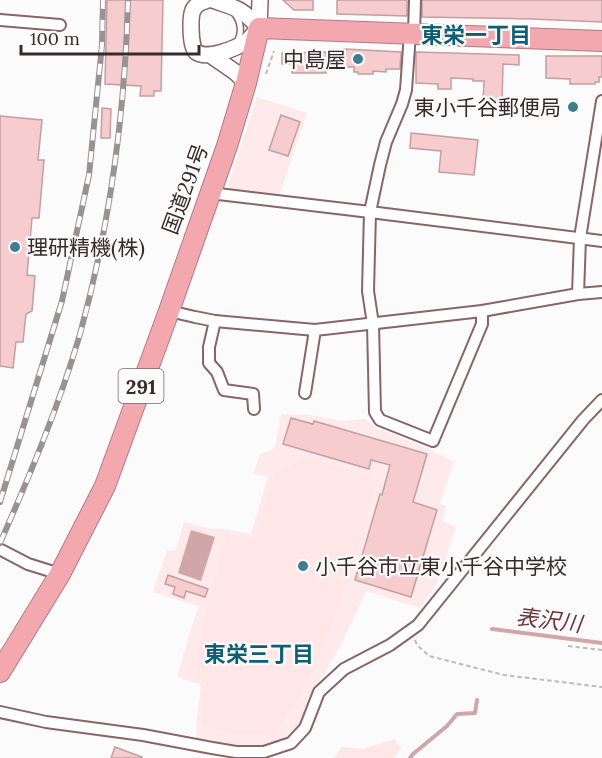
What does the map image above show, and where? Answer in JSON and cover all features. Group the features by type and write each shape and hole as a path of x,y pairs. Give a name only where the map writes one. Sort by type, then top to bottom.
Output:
{"highway":[{"path":"259,28 602,41"},
{"name":"国道291号","path":"0,672 60,574 105,486 227,146 246,83 259,28"}],"street":[{"path":"259,28 241,10 216,2 198,3 192,12 191,42 197,53 212,56 245,43 259,28 260,0"},
{"path":"415,0 406,90 386,142 370,212 368,291 373,324 375,412 380,420 433,441 482,324 482,311"},
{"path":"0,20 60,25"},
{"path":"212,56 236,72 246,83"},
{"path":"578,294 580,238 602,101"},
{"path":"210,193 602,241"},
{"path":"169,311 215,321 315,330 482,311 602,292"},
{"path":"215,321 209,346 209,363 217,372 224,390 253,394 254,409"},
{"path":"305,393 315,330"},
{"path":"0,712 46,722 143,735 224,750 264,752 291,743 305,729 319,692 344,669 390,645 418,625 602,399"},
{"path":"1,550 28,564 60,574"}],"lane":[{"path":"216,2 237,16 240,25 239,39 233,48"}],"path":[{"path":"266,74 274,51"},
{"path":"411,630 417,645 429,656 504,675 602,687"},
{"path":"568,646 602,650"}],"shaded area":[{"path":"257,97 307,113 279,196 231,189 228,185"},
{"name":"小千谷市立東小千谷中学校","path":"281,414 310,415 342,421 364,419 379,429 429,449 454,462 440,504 446,506 443,521 456,527 438,582 420,608 366,591 340,647 317,685 294,731 275,743 257,747 196,738 201,685 177,677 199,606 153,592 167,551 176,550 184,522 212,529 251,534 268,477 253,474 260,454 274,449"},
{"path":"305,458 365,475 377,482 337,611 299,697 286,718 270,736 228,733 203,726 202,705 205,682 197,679 198,650 227,533 255,540 274,475"},
{"path":"191,530 215,537 201,581 178,573"},
{"path":"394,739 401,748 394,758 334,758 342,747 363,749"}],"building":[{"path":"107,0 163,0 161,91 154,91 154,96 140,96 141,86 105,84"},
{"path":"283,0 313,0 313,10 294,10"},
{"path":"337,0 407,0 407,16 337,14"},
{"path":"422,0 602,0 602,22 422,17"},
{"path":"344,49 401,52 400,69 358,74 354,72 354,67 344,67"},
{"path":"326,52 326,73 292,73 292,64 282,64 282,53"},
{"path":"416,52 519,55 519,65 503,64 502,104 483,104 484,81 451,78 451,89 438,89 438,84 416,83"},
{"path":"546,56 602,56 602,77 599,77 599,82 595,84 570,84 570,79 546,78"},
{"path":"102,108 111,109 110,138 101,138"},
{"path":"281,115 300,122 288,156 269,150"},
{"name":"理研精機(株)","path":"0,116 42,120 38,160 44,160 39,218 32,218 27,275 35,276 32,311 26,314 23,342 16,342 13,368 0,366"},
{"path":"411,133 478,140 474,175 439,172 441,151 410,148"},
{"path":"291,418 313,424 314,421 427,454 413,502 437,510 411,597 355,580 390,465 371,460 369,469 283,444"},
{"path":"168,575 208,589 205,597 186,591 184,598 173,594 175,587 165,584"},
{"path":"115,747 142,757 142,758 111,758"}],"waterway":[{"name":"表沢川","path":"492,629 602,643"},
{"name":"表沢川","path":"410,758 447,726 457,714 475,713 477,700"}],"railway":[{"path":"0,502 62,301 89,175 102,45 103,0"},
{"path":"0,543 53,414 72,361 91,293 114,168 123,85 128,0"}],"place":[{"name":"中島屋","path":"358,59"},
{"name":"東小千谷郵便局","path":"573,107"},
{"name":"理研精機(株)","path":"15,247"},
{"name":"小千谷市立東小千谷中学校","path":"303,566"}],"district":[{"name":"東栄一丁目","path":"476,35"},
{"name":"東栄三丁目","path":"259,654"}]}
